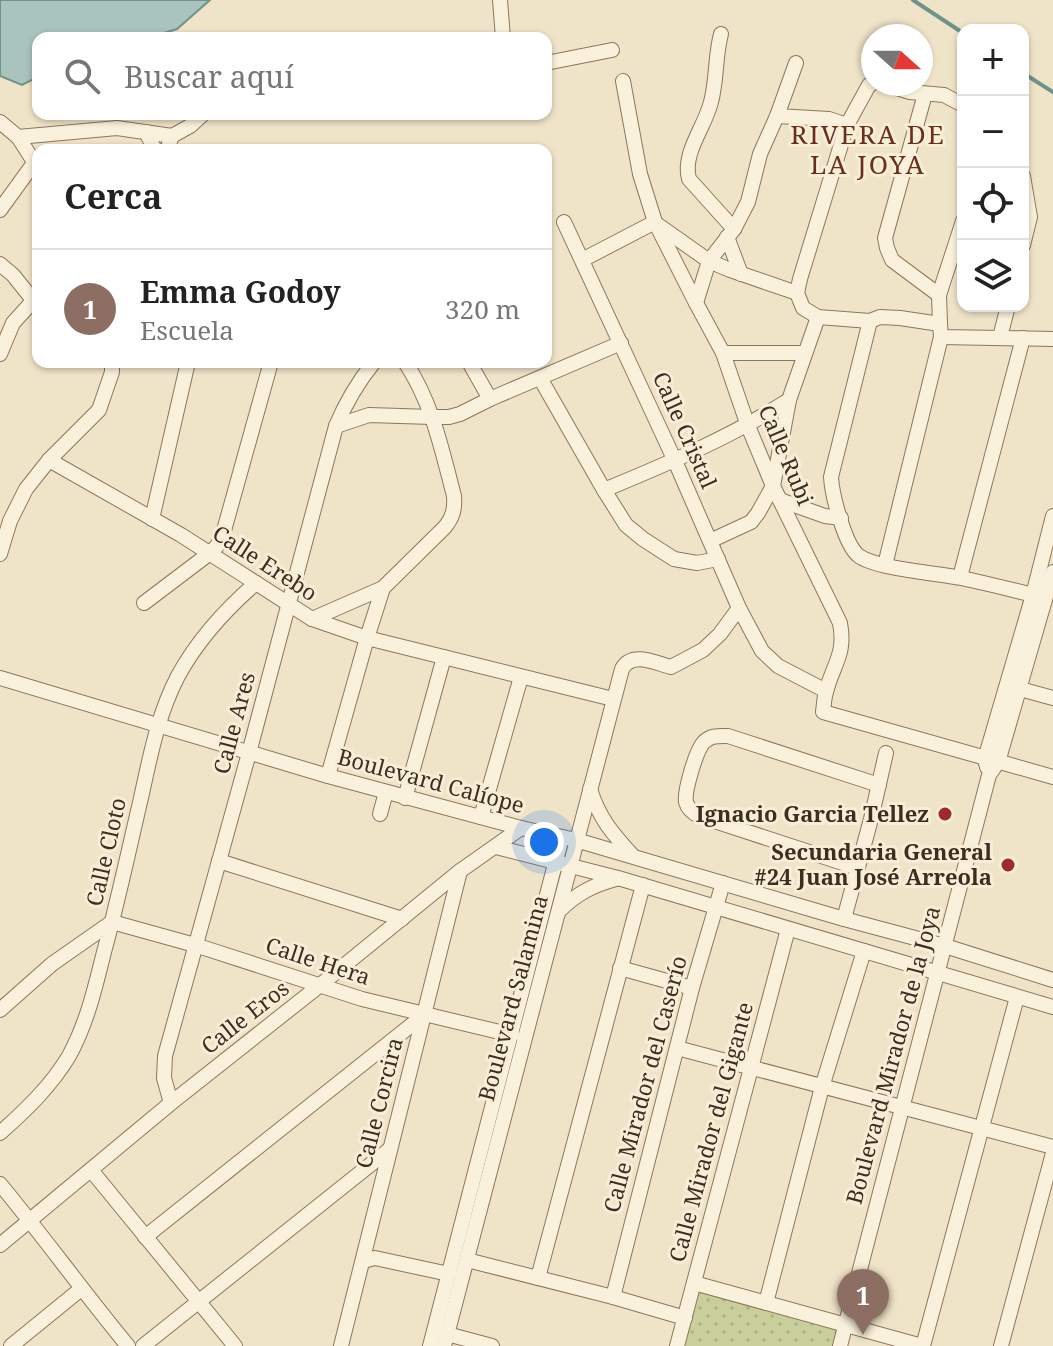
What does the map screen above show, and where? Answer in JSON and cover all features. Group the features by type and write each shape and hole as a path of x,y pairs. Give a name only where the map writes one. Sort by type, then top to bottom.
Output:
{"street":[{"path":"500,0 503,32"},
{"path":"721,34 711,102 686,171 731,233 741,274"},
{"path":"552,62 612,50"},
{"path":"696,303 709,261 731,233 748,202 760,154 796,63"},
{"name":"Calle Rubi","path":"623,81 640,174 655,222 723,353 773,486 840,623 841,650 826,691 823,712 991,761"},
{"path":"933,94 944,95 957,102"},
{"path":"863,96 847,125 800,279 797,293 803,308 818,317 870,321 880,317 900,318 941,331 1053,339"},
{"path":"924,96 885,238 892,260 939,295"},
{"path":"777,116 829,119 847,125"},
{"path":"18,137 117,128 146,132 170,143 196,120"},
{"path":"0,122 18,137 32,159"},
{"path":"146,132 152,144"},
{"path":"0,210 32,170"},
{"name":"Calle Cristal","path":"564,222 675,461 739,608 762,651 778,666 826,691"},
{"path":"582,260 655,222 709,261 797,293"},
{"path":"885,565 941,331 939,295 957,240"},
{"path":"0,264 32,296"},
{"path":"0,332 32,304"},
{"path":"1000,337 1006,312"},
{"path":"710,541 751,522 773,486 789,400 818,317"},
{"path":"870,321 831,477 831,490 856,555 867,561 960,577 1033,595"},
{"path":"0,354 13,323"},
{"path":"960,577 1023,338"},
{"path":"336,426 369,415 449,417 460,414 621,343"},
{"path":"723,353 805,353"},
{"path":"0,554 17,505 26,489 49,460 99,410 112,368"},
{"path":"152,519 187,368"},
{"path":"144,603 217,546 269,368"},
{"name":"Calle Ares","path":"171,1103 164,1078 165,1056 336,426 345,403 369,368"},
{"path":"312,619 383,588 452,518 454,496 432,417 408,368"},
{"path":"472,368 490,399"},
{"path":"540,378 626,525 674,559 697,563 718,559"},
{"path":"604,490 748,426 789,400"},
{"name":"Calle Erebo","path":"49,460 210,553 312,619 367,638 613,699"},
{"path":"758,513 783,506 841,518"},
{"path":"991,761 1053,516"},
{"path":"991,761 1047,618 1053,572"},
{"name":"Calle Cloto","path":"0,1133 49,1084 84,1024 112,922 158,726 179,674 231,605 256,583"},
{"path":"328,776 383,588"},
{"name":"Boulevard Salamina","path":"430,1346 512,1035 569,838 590,789 622,669 625,662 631,659 671,667 703,650 720,634 739,608"},
{"path":"405,798 444,657"},
{"path":"481,817 521,677"},
{"name":"Boulevard Calíope","path":"0,678 328,776 569,838 1053,980"},
{"path":"1020,689 1053,698"},
{"path":"858,868 699,816 686,803 686,793 699,749 706,740 716,735 728,736 879,785"},
{"path":"844,919 886,753"},
{"path":"991,761 1053,777"},
{"name":"Boulevard Mirador de la Joya","path":"840,1346 991,761"},
{"path":"590,789 597,810 632,856"},
{"path":"380,814 386,792"},
{"name":"Calle Eros","path":"0,1245 460,871 521,828"},
{"path":"496,847 643,885 1053,1007"},
{"path":"219,861 402,919"},
{"name":"Boulevard Salamina","path":"446,1340 558,911 563,865"},
{"name":"Calle Corcira","path":"341,1346 460,871"},
{"path":"558,911 585,890 618,878"},
{"name":"Calle Mirador del Caserío","path":"613,1297 692,988 723,883"},
{"path":"538,1278 643,885"},
{"path":"1,1008 52,964 112,922"},
{"name":"Calle Hera","path":"112,922 195,945 362,999 512,1035"},
{"name":"Calle Mirador del Gigante","path":"677,1346 788,929"},
{"path":"766,1303 822,1087 864,951"},
{"path":"620,968 692,988"},
{"path":"694,1283 922,1346 1017,997"},
{"path":"145,1237 425,1015"},
{"path":"677,1048 1053,1147"},
{"path":"143,1346 390,1149"},
{"path":"1001,1346 1053,1153"},
{"path":"91,1170 235,1346"},
{"path":"0,1184 128,1346"},
{"path":"363,1261 375,1258 449,1274"},
{"path":"467,1260 685,1318"},
{"path":"11,1346 81,1289"},
{"path":"446,1340 492,1346"}],"green space":[{"path":"691,1285 846,1326 841,1346 675,1346"}],"water":[{"path":"0,0 210,0 177,29 167,32 32,32 32,80 22,85 0,76"}],"waterway":[{"path":"913,0 957,29"},
{"path":"1029,77 1053,92"}],"place":[{"name":"Ignacio Garcia Tellez","path":"945,814"},
{"name":"Secundaria General #24 Juan José Arreola","path":"1008,865"},
{"name":"Emma Godoy","path":"863,1335"}],"district":[{"name":"RIVERA DE LA JOYA","path":"868,150"}]}
